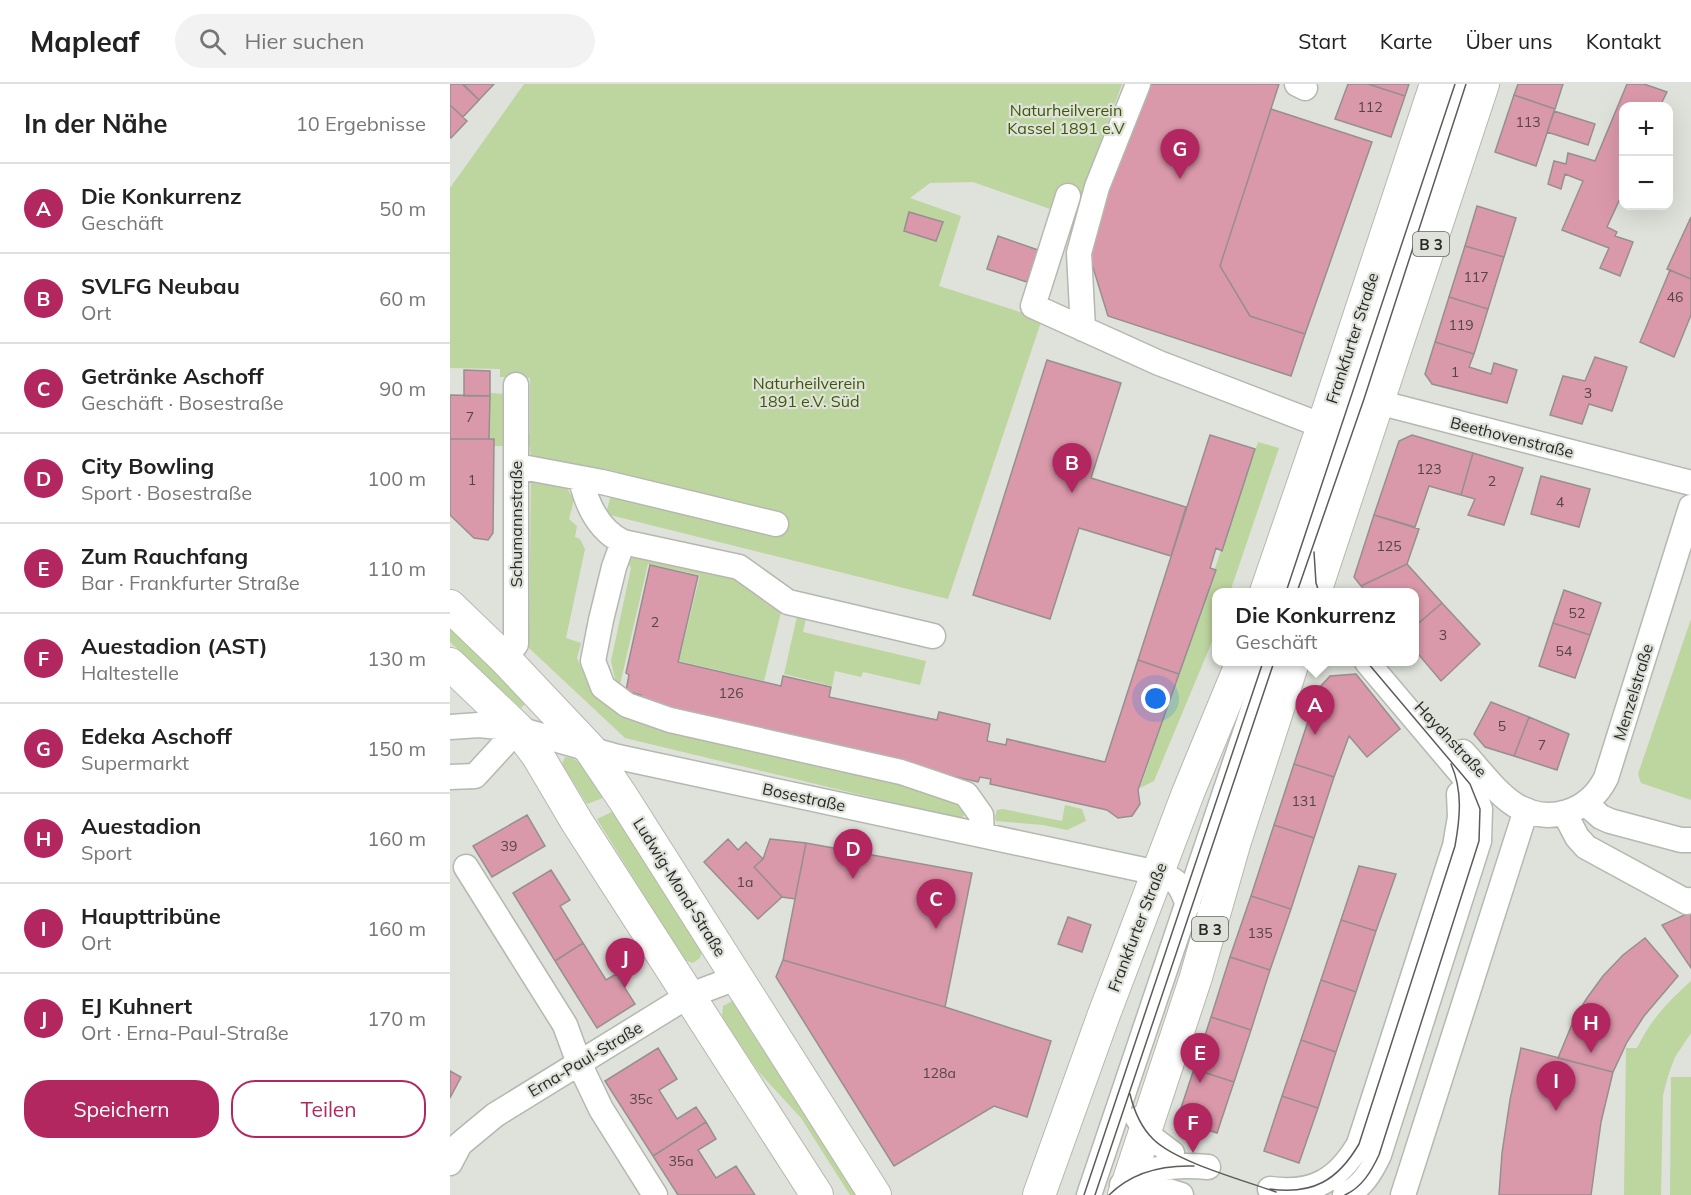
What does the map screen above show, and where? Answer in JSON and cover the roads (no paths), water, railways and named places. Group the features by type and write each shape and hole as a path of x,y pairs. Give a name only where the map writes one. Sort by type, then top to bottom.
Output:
{"main road":[{"name":"Frankfurter Straße","path":"1267,588 1323,426 1357,397 1432,168 1436,84"},
{"name":"Frankfurter Straße","path":"1316,588 1357,397 1432,168 1483,84"},
{"name":"Ludwig-Mond-Straße","path":"450,606 505,659 590,749 875,1195"},
{"path":"450,664 518,729 538,756 571,813 817,1195"},
{"name":"Frankfurter Straße","path":"1039,1195 1158,873 1267,666"},
{"name":"B 3","path":"1133,1190 1146,1130 1196,977 1235,841 1268,666"}],"street":[{"path":"1083,329 1078,253 1097,187 1138,84"},
{"path":"1432,168 1460,84"},
{"path":"1068,196 1033,306 1159,363 1323,426"},
{"name":"Schumannstraße","path":"505,659 516,644 516,385"},
{"path":"1316,588 1314,555 1317,518 1357,397"},
{"name":"Beethovenstraße","path":"1357,397 1691,483"},
{"path":"517,466 581,480 602,482 776,524"},
{"path":"581,480 591,511 613,537 623,542 739,567 788,602 933,636"},
{"name":"Menzelstraße","path":"1575,809 1601,788 1606,778 1691,507"},
{"path":"623,542 614,567 593,661 603,687 627,705 670,720 901,772 966,794 981,815 982,834"},
{"path":"1089,1195 1268,666"},
{"path":"1349,1195 1365,1179 1379,1155 1479,841 1480,809 1467,779 1373,666"},
{"name":"Haydnstraße","path":"1373,666 1467,779 1503,795 1525,814"},
{"name":"Bosestraße","path":"450,727 479,725 518,729 630,760 1158,873"},
{"path":"450,777 475,776 518,729"},
{"path":"1286,1195 1270,1189 1296,1191 1323,1183 1345,1166 1359,1144 1455,846 1467,779"},
{"path":"1575,809 1577,837 1586,847 1687,902 1691,900"},
{"path":"1403,1195 1525,814 1575,809 1681,840 1691,840"},
{"path":"466,867 565,1025 601,1109 654,1195"},
{"path":"1158,873 1174,879 1181,886 1188,905"},
{"path":"1158,873 1170,880 1177,893 1180,928"},
{"name":"Erna-Paul-Straße","path":"450,1163 460,1144 495,1115 688,996 736,978"},
{"path":"1128,1083 1134,1109 1146,1130 1152,1138 1172,1153"},
{"path":"1133,1190 1150,1170 1164,1167 1208,1167"},
{"path":"1133,1190 1181,1195"}],"tram line":[{"path":"1287,588 1455,84"},
{"path":"1298,588 1364,399 1466,84"},
{"path":"1314,552 1318,588"},
{"path":"1084,1195 1262,666"},
{"path":"1095,1195 1273,666"},
{"path":"1345,1195 1365,1178 1379,1155 1479,841 1480,809 1470,784 1370,666"},
{"path":"1270,1189 1299,1190 1323,1182 1342,1167 1359,1144 1455,846 1459,794 1451,764"},
{"path":"1130,1094 1142,1124 1153,1139 1164,1147 1193,1163 1276,1192"},
{"path":"1109,1195 1127,1181 1148,1171 1194,1166"}],"place":[{"name":"Edeka Aschoff","path":"1180,179"},
{"name":"SVLFG Neubau","path":"1072,493"},
{"name":"Die Konkurrenz","path":"1315,735"},
{"name":"City Bowling","path":"853,879"},
{"name":"Getränke Aschoff","path":"936,929"},
{"name":"EJ Kuhnert","path":"625,988"},
{"name":"Auestadion","path":"1591,1053"},
{"name":"Zum Rauchfang","path":"1200,1083"},
{"name":"Haupttribüne","path":"1556,1111"},
{"name":"Auestadion (AST)","path":"1193,1153"}],"park label":[{"name":"Naturheilverein Kassel 1891 e.V","path":"1066,119"},
{"name":"Naturheilverein 1891 e.V. Süd","path":"809,392"}]}
